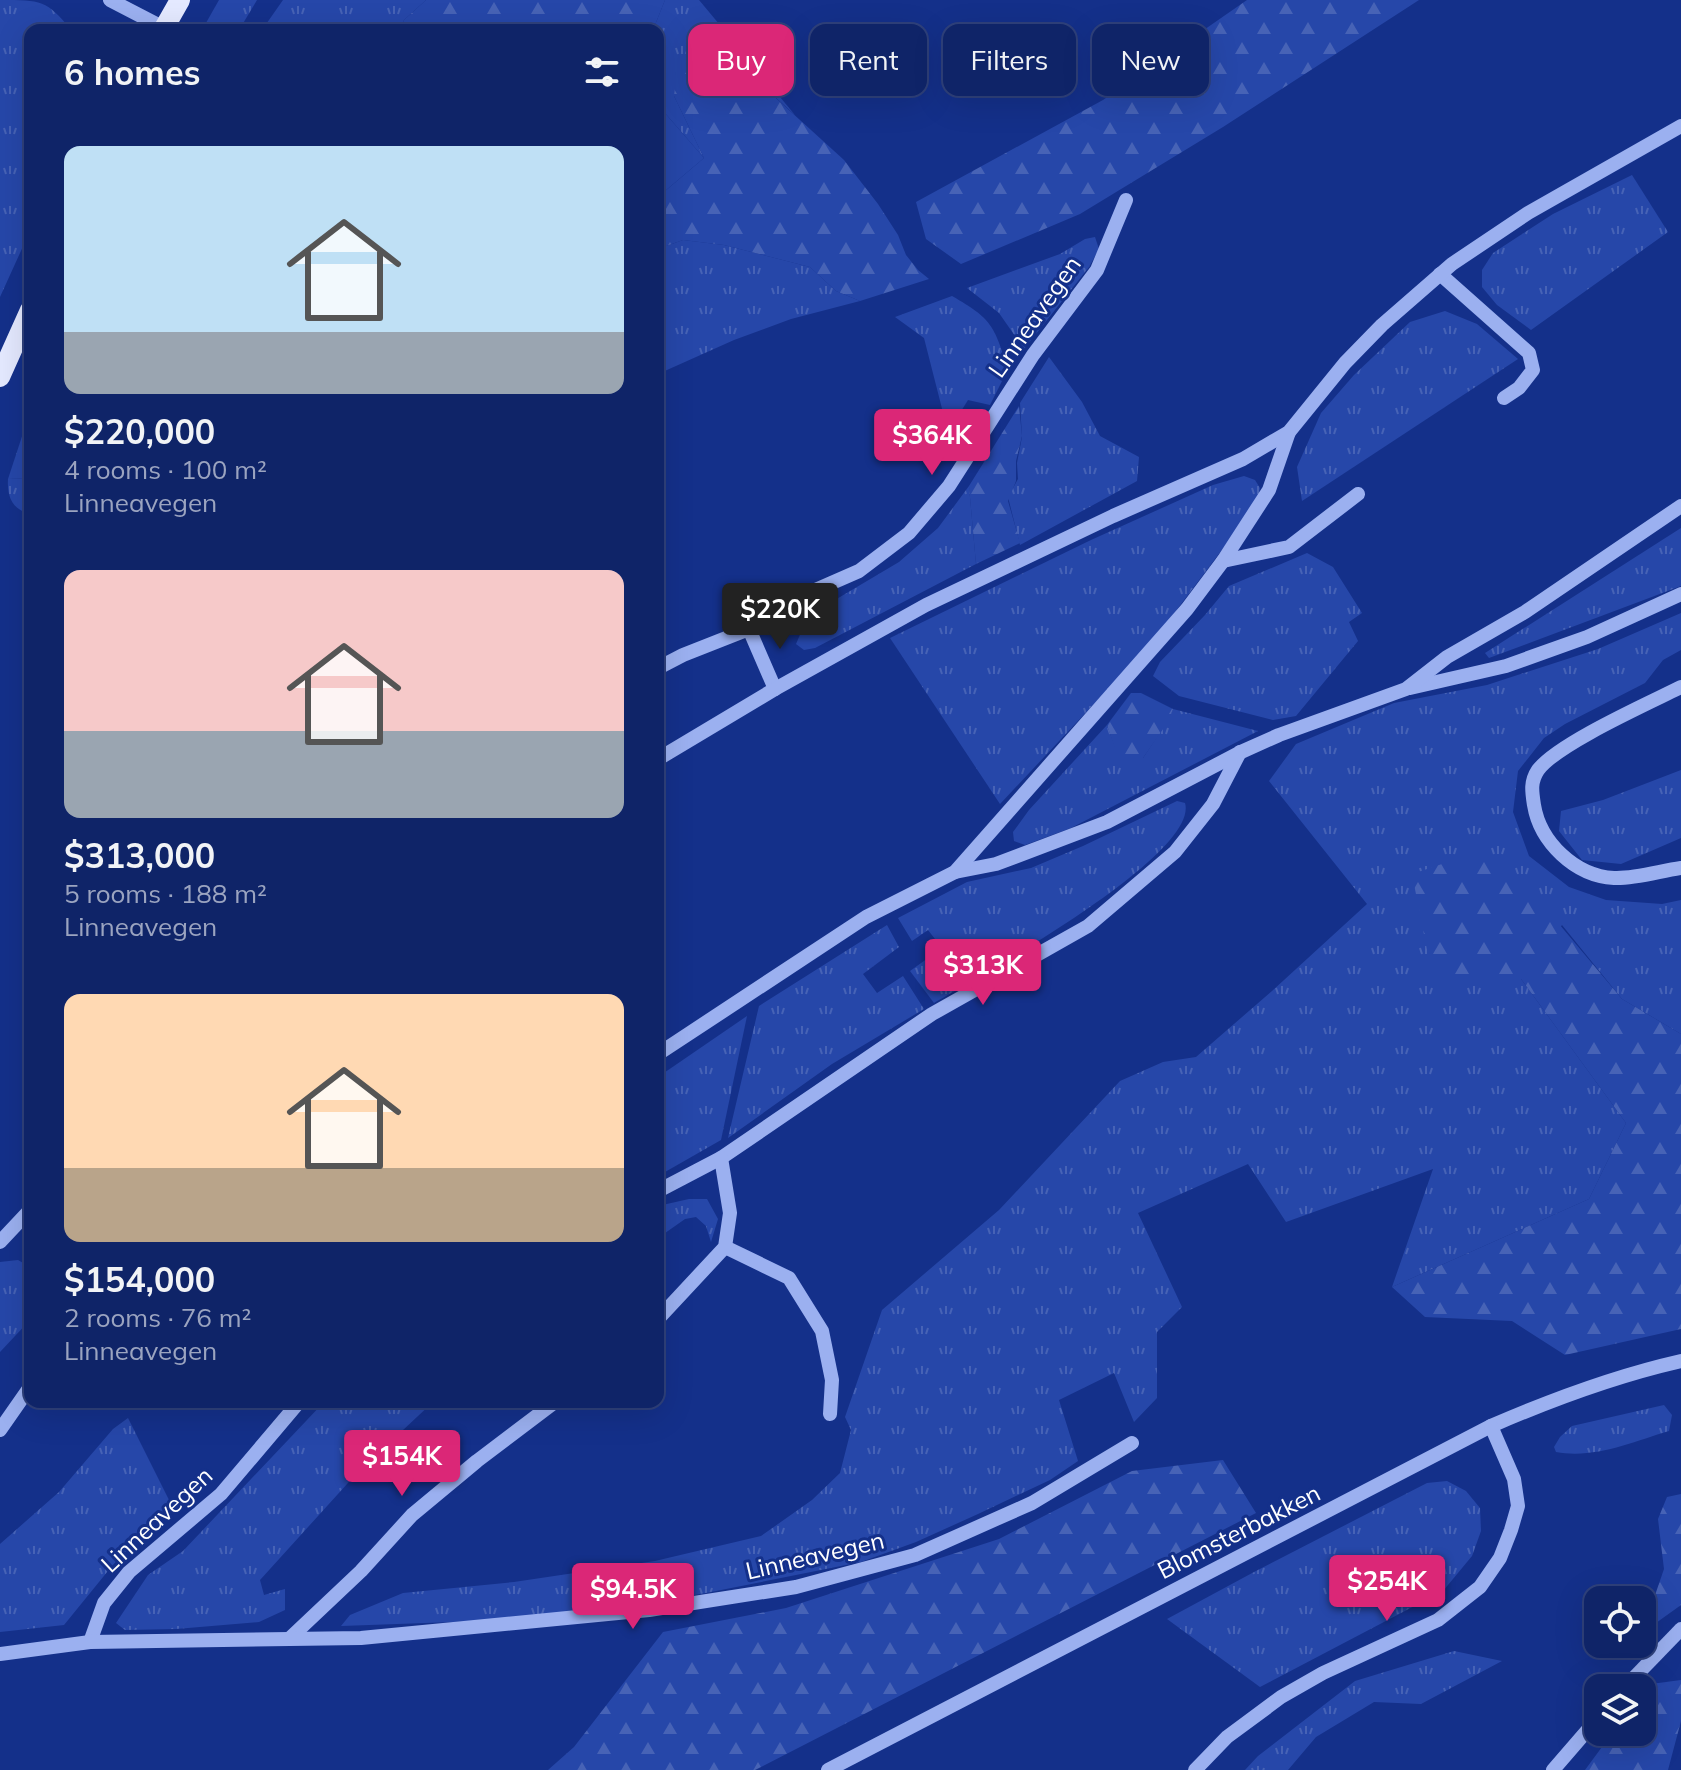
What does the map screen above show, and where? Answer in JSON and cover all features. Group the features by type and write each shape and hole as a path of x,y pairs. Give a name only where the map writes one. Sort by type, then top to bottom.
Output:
{"main road":[{"path":"167,24 180,0"},
{"path":"0,377 24,323"}],"street":[{"path":"110,0 155,24"},
{"path":"955,872 1187,609 1223,561 1269,490 1289,432 1345,363 1382,325 1440,274 1528,213 1681,126"},
{"name":"Linneavegen","path":"664,665 749,629 811,592 859,571 909,533 949,486 1033,355 1097,270 1126,200"},
{"path":"1440,274 1529,353 1533,370 1519,388 1504,398"},
{"path":"664,755 926,605 1113,516 1243,459 1289,432"},
{"path":"1223,561 1289,547 1358,494"},
{"path":"1406,689 1447,657 1525,612 1681,506"},
{"path":"664,1050 866,917 955,872 996,864 1107,822 1279,735 1406,689 1506,666 1587,637 1681,594"},
{"path":"749,629 775,689"},
{"path":"1681,687 1552,756 1538,771 1531,787 1536,819 1547,840 1566,859 1591,872 1614,878 1681,868"},
{"path":"664,1188 721,1158 932,1014 1088,926 1175,852 1213,804 1241,752"},
{"path":"664,1313 725,1247 730,1213 721,1158"},
{"path":"0,1242 24,1216"},
{"path":"725,1247 789,1278 822,1331 832,1380 830,1414"},
{"name":"Blomsterbakken","path":"828,1770 1491,1426 1549,1400 1618,1377 1681,1361"},
{"path":"0,1430 24,1396"},
{"name":"Linneavegen","path":"90,1642 104,1603 129,1572 221,1494 294,1408"},
{"path":"289,1639 361,1571 412,1515 547,1408"},
{"path":"1195,1770 1227,1737 1281,1697 1323,1673 1438,1620 1480,1587 1500,1558 1518,1506 1514,1479 1491,1426"},
{"name":"Linneavegen","path":"0,1654 90,1642 361,1638 649,1610 796,1587 915,1555 1032,1503 1132,1443"},
{"path":"1638,1674 1681,1629"},
{"path":"1553,1770 1584,1734"}],"green space":[{"path":"0,0 25,0 49,7 66,24 24,24 24,244 0,297"},
{"path":"219,0 257,0 243,24 205,24"},
{"path":"283,0 426,0 402,24 266,24"},
{"path":"426,0 665,0 655,24 402,24"},
{"path":"665,0 699,0 719,24 688,24 688,91 674,96 704,158 664,112 664,24 655,24"},
{"path":"1247,0 1419,0 1223,127 1080,214 961,264 926,239 916,202 1109,96 1209,96 1209,26"},
{"path":"688,65 688,96 774,96 844,160 878,204 898,235 906,255 929,279 860,301 836,291 810,267 724,245 683,240 664,247 664,192 704,158 674,96 677,72"},
{"path":"774,96 779,96 795,115"},
{"path":"664,112 704,158 664,192"},
{"path":"1632,175 1668,232 1531,330 1497,305 1482,287 1482,270 1493,253 1553,214"},
{"path":"1095,237 1099,249 1089,267 1024,349 999,313 967,288 1060,254 1085,239"},
{"path":"683,240 724,245 810,267 836,291 860,301 791,319 664,371 664,247"},
{"path":"952,296 976,311 990,325 1008,369 990,405 968,400 948,432 924,338 895,317"},
{"path":"1445,311 1477,324 1518,359 1302,501 1297,467 1321,413 1354,375 1410,322"},
{"path":"1049,357 1082,402 1100,436 1139,457 1137,481 1020,545 1008,497 1018,479 1017,463 1022,437 1020,403"},
{"path":"1019,406 1022,436 1016,461 1016,481 1008,501 1020,543 976,564 969,486"},
{"path":"24,430 24,478 8,479"},
{"path":"1244,476 1255,480 1260,488 1258,502 1154,640 1000,804 890,638 1091,540 1213,485"},
{"path":"24,478 24,512 10,497 8,479"},
{"path":"969,486 976,564 815,648 804,650 796,644 808,616 899,562 938,528"},
{"path":"1681,528 1681,586 1489,658 1485,653"},
{"path":"1307,553 1333,567 1362,613 1349,622 1358,641 1296,716 1273,720 1179,696 1153,676 1160,662 1229,586"},
{"path":"1681,613 1681,650 1663,660 1645,683 1544,738 1518,771 1513,812 1529,856 1569,887 1606,900 1662,904 1681,900 1681,1034 1622,999 1562,925 1521,979 1626,1123 1589,1199 1392,1287 1433,1169 1286,1222 1248,1164 1138,1213 1182,1307 1157,1332 1157,1398 1134,1422 1114,1373 1059,1400 1078,1461 1050,1480 916,1542 861,1562 590,1613 341,1626 350,1615 403,1593 514,1582 655,1561 761,1536 812,1500 840,1473 851,1430 845,1417 882,1310 999,1210 1120,1081 1163,1062 1196,1057 1367,904 1269,781 1296,744 1394,703 1487,685 1598,649"},
{"path":"1131,693 1141,693 1173,709 1168,722 1143,758 1118,758 1107,725"},
{"path":"1173,709 1258,731 1071,828 1025,845 1014,841 1013,832 1029,810 1107,725 1119,758 1143,758"},
{"path":"1681,770 1681,838 1621,864 1582,860 1559,831 1561,811 1603,800"},
{"path":"1177,801 1185,803 1180,825 1158,853 1124,883 1036,942 934,1003 910,971 942,948 928,930 912,941 898,918 967,882 1031,868"},
{"path":"1478,852 1512,868 1622,999 1681,1034 1681,1329 1565,1355 1512,1321 1425,1317 1392,1287 1589,1199 1626,1123 1521,979 1433,980 1412,874"},
{"path":"887,925 899,947 863,974 877,993 903,976 924,1009 832,1064 728,1138 759,1006"},
{"path":"747,1016 721,1140 664,1173 664,1073"},
{"path":"707,1199 718,1219 711,1242 706,1226 696,1217 685,1219 664,1234 664,1205"},
{"path":"18,1260 24,1264 24,1326 0,1352 0,1262"},
{"path":"1664,1405 1672,1415 1669,1431 1599,1451 1556,1452 1554,1447 1560,1437 1572,1426"},
{"path":"318,1408 427,1408 357,1473 260,1580 264,1595 285,1589 285,1610 259,1622 176,1629 125,1630 116,1623 148,1575 183,1551"},
{"path":"128,1418 169,1500 164,1511 112,1566 64,1625 0,1632 0,1544 59,1492 113,1429"},
{"path":"1223,1460 1256,1513 755,1770 548,1770 574,1747 663,1632 786,1608 999,1539 1132,1471"},
{"path":"1447,1481 1466,1491 1480,1508 1481,1531 1472,1556 1443,1591 1260,1687 1167,1619 1427,1483"},
{"path":"1681,1494 1681,1605 1656,1623 1656,1592 1664,1569 1658,1519 1667,1497"},
{"path":"1454,1651 1502,1661 1421,1704 1374,1702 1316,1737 1288,1770 1245,1770 1258,1756 1355,1681"},
{"path":"1681,1680 1681,1721 1668,1770 1585,1770 1603,1746 1656,1746 1656,1683"}]}
